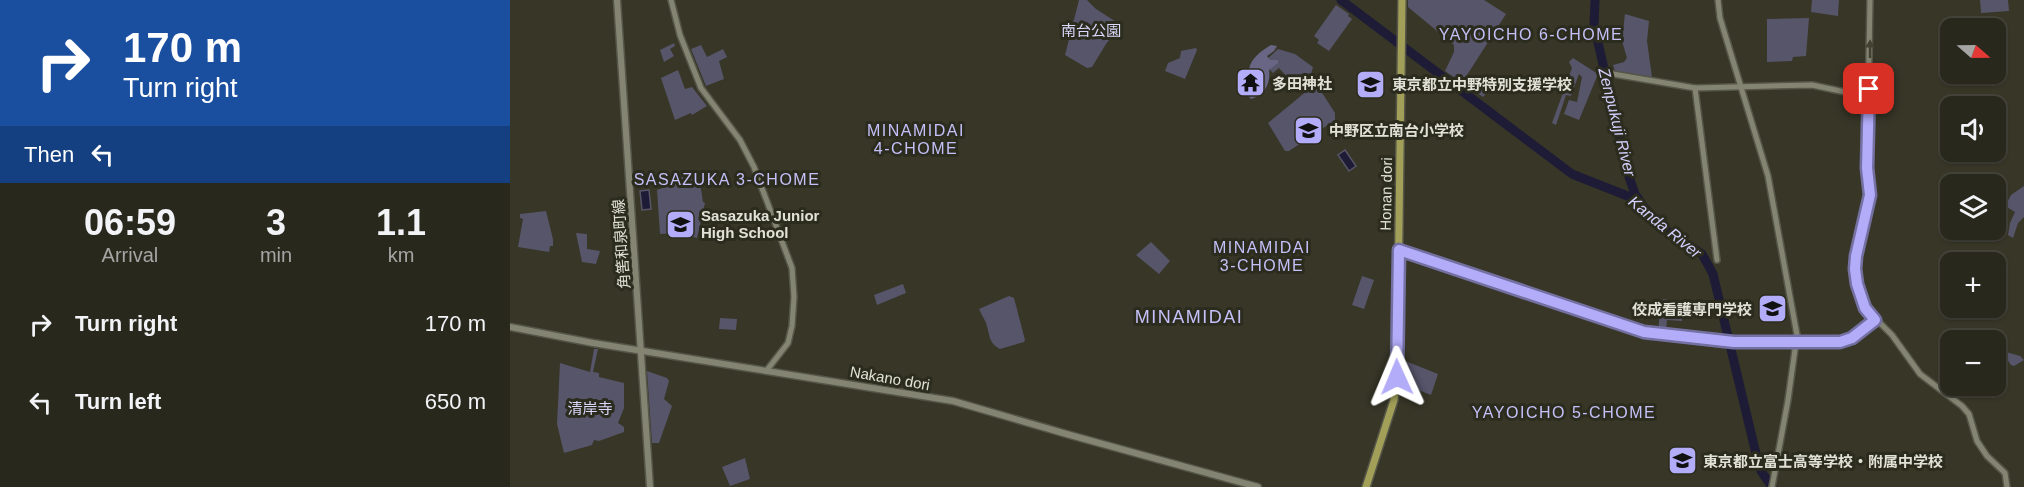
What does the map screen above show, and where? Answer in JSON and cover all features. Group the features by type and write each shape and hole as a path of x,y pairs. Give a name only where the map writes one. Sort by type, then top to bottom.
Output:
{"main road":[{"name":"角筈和泉町線","path":"617,0 650,487"},
{"name":"Honan dori","path":"1366,487 1396,388 1402,0"},
{"name":"Nakano dori","path":"510,327 640,351 953,401 1258,487"}],"street":[{"path":"671,0 680,35 701,88 740,140 751,161 760,179 792,268 794,297 792,327 788,344 767,370"},
{"path":"1718,0 1720,18 1768,176 1797,342 1773,484"},
{"path":"1870,0 1867,168 1870,195 1856,256 1857,284 1865,308 1892,335 1920,374 1969,414 1977,441 1987,456 2005,473 2007,487"},
{"path":"1613,74 1695,87 1812,85 1869,97"},
{"path":"1695,87 1717,260"},
{"path":"1399,250 1644,332 1734,342 1846,341 1875,320"}],"green space":[{"name":"南台公園","path":"1079,0 1087,0 1096,9 1121,25 1092,67 1087,68 1065,55"},
{"path":"1408,0 1484,0 1506,14 1467,75 1488,91 1483,97 1445,71 1454,52 1454,45 1408,7"},
{"path":"1812,0 1839,0 1838,16 1811,12"},
{"path":"1980,0 2008,0 2009,11 1981,13"},
{"path":"1336,5 1352,19 1329,51 1317,43 1319,40 1314,36"},
{"path":"1625,14 1649,21 1647,41 1652,77 1615,71 1613,65 1624,62 1627,58 1622,41"},
{"path":"1809,18 1806,56 1793,57 1792,61 1767,62 1767,19"},
{"path":"674,43 675,46 670,49 674,56 664,62 660,50"},
{"path":"701,45 707,57 723,49 727,57 719,61 724,79 706,86 691,49"},
{"path":"1196,48 1185,79 1165,71 1168,63 1180,58 1181,51"},
{"path":"1278,49 1295,54 1313,67 1311,74 1316,78 1301,92 1279,68 1273,73 1263,63"},
{"path":"1573,58 1598,74 1579,120 1564,114 1569,100 1577,102 1582,77 1579,74 1571,96 1566,95 1556,125 1552,123 1572,68 1569,62"},
{"path":"678,70 685,89 692,87 707,106 692,115 691,113 675,120 661,78"},
{"path":"1313,86 1315,89 1319,88 1335,113 1335,120 1289,151 1285,151 1268,123"},
{"path":"689,171 690,177 697,175 705,203 697,238 678,233 660,234 657,190 665,187 667,180"},
{"path":"2024,186 2024,217 2018,223 2013,238 2008,235 2015,212 2006,207 2011,195"},
{"path":"546,211 553,239 553,246 550,246 549,252 518,247 523,219 520,218 520,214"},
{"path":"576,233 587,234 587,249 600,251 596,264 582,262"},
{"path":"1151,242 1170,261 1159,274 1136,255"},
{"path":"1362,276 1374,280 1364,309 1352,305"},
{"path":"903,284 906,293 877,305 874,295"},
{"path":"1009,296 1014,298 1025,340 1000,349 991,341 979,309"},
{"path":"1663,299 1668,300 1668,307 1689,309 1689,314 1683,313 1682,321 1667,320 1666,331 1658,331 1660,312 1658,312"},
{"path":"720,318 737,319 736,330 719,329"},
{"name":"清岸寺","path":"594,349 598,349 593,372 599,373 599,377 624,383 624,408 618,423 624,427 624,432 599,441 594,440 592,445 564,453 557,424 560,363 590,372"},
{"path":"2006,352 2020,356 2024,360 2014,366 2006,358"},
{"path":"1403,360 1438,374 1431,395 1403,384"},
{"path":"647,371 667,378 669,381 664,399 672,406 659,443 652,443"},
{"path":"745,458 750,479 730,486 722,467"}],"shaded area":[{"path":"1271,45 1277,46 1267,56 1270,60 1278,60 1278,63 1269,70 1266,88 1260,95 1251,99 1239,78 1249,69 1257,55"},
{"path":"1345,150 1356,166 1349,171 1338,155"},
{"path":"649,190 651,209 642,210 640,191"}],"waterway":[{"name":"Kanda River","path":"1341,0 1572,174 1630,197 1643,206 1666,230 1702,254 1713,274 1757,458 1761,471 1772,487"},
{"name":"Zenpukuji River","path":"1595,0 1594,25 1628,174 1640,201"}],"place":[{"name":"多田神社","path":"1251,83"},
{"name":"東京都立中野特別支援学校","path":"1371,84"},
{"name":"中野区立南台小学校","path":"1308,130"},
{"name":"Sasazuka Junior High School","path":"680,224"},
{"name":"佼成看護専門学校","path":"1773,309"},
{"name":"東京都立富士高等学校・附属中学校","path":"1682,461"}],"district":[{"name":"YAYOICHO 6-CHOME","path":"1531,34"},
{"name":"MINAMIDAI 4-CHOME","path":"916,139"},
{"name":"SASAZUKA 3-CHOME","path":"727,179"},
{"name":"MINAMIDAI 3-CHOME","path":"1262,256"},
{"name":"MINAMIDAI","path":"1189,317"},
{"name":"YAYOICHO 5-CHOME","path":"1564,412"}],"route":[{"path":"1397,377 1399,250 1648,333 1734,342 1840,342 1852,338 1875,320 1865,308 1855,269 1870,195 1867,168 1869,89"}]}
